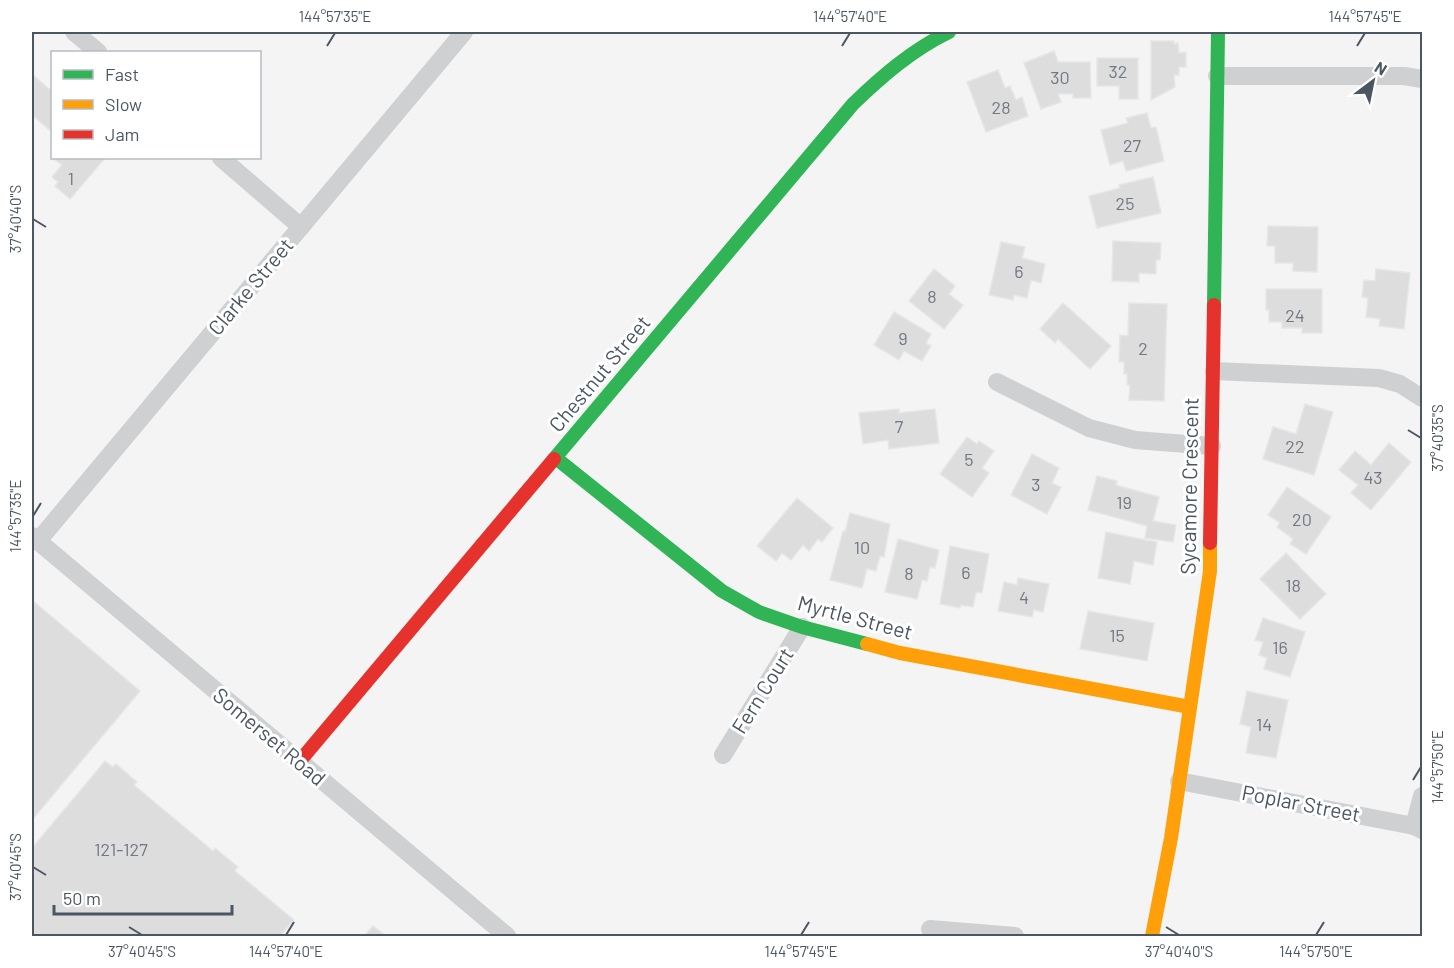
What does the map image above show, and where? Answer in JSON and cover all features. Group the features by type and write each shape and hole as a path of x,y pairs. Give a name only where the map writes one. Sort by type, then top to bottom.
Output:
{"street":[{"path":"74,32 97,51"},
{"name":"Clarke Street","path":"34,538 302,227 464,32"},
{"name":"Chestnut Street","path":"299,762 557,459 853,104 884,74 931,40 949,32"},
{"name":"Sycamore Crescent","path":"1152,936 1171,838 1210,571 1218,32"},
{"path":"1217,76 1404,76 1422,79"},
{"path":"222,159 302,227"},
{"path":"1214,371 1379,378 1400,384 1422,398"},
{"path":"997,382 1089,428 1135,440 1212,446"},
{"name":"Myrtle Street","path":"557,459 722,591 759,612 802,627 900,653 1190,707"},
{"name":"Somerset Road","path":"34,538 507,936"},
{"name":"Fern Court","path":"723,755 802,627"},
{"name":"Poplar Street","path":"1179,780 1418,828"},
{"path":"1418,828 1422,796"},
{"path":"930,929 1015,936"}],"building":[{"path":"1151,41 1178,43 1179,53 1186,52 1186,67 1179,67 1179,75 1174,75 1175,87 1151,100"},
{"path":"1054,51 1058,62 1090,62 1091,98 1073,98 1073,94 1058,94 1061,102 1041,109 1024,63"},
{"path":"1097,58 1138,58 1138,99 1119,99 1119,86 1097,86"},
{"path":"998,70 1005,88 1010,86 1016,100 1022,97 1028,116 986,132 967,82"},
{"path":"32,74 49,89 51,88 51,131 32,115"},
{"path":"1147,113 1151,128 1156,127 1164,161 1126,171 1123,161 1110,165 1101,130 1128,123 1126,118"},
{"path":"53,159 104,159 70,199 55,186 58,182 52,177 62,165"},
{"path":"1153,177 1161,213 1097,228 1089,196 1120,188 1119,185"},
{"path":"1268,226 1318,227 1317,272 1293,271 1293,263 1275,263 1275,246 1267,246"},
{"path":"1113,241 1161,243 1160,260 1156,260 1156,274 1139,273 1139,282 1112,281"},
{"path":"1001,242 1025,247 1022,258 1045,264 1041,283 1031,280 1027,298 1014,295 1013,300 989,295"},
{"path":"934,269 955,286 949,294 963,305 944,329 909,301"},
{"path":"1376,269 1410,273 1404,329 1379,326 1380,319 1366,317 1368,298 1362,297 1364,280 1375,281"},
{"path":"1266,289 1322,289 1322,333 1302,333 1302,328 1282,328 1282,322 1269,322 1269,310 1266,310"},
{"path":"1063,303 1111,346 1090,369 1058,339 1055,343 1040,329"},
{"path":"1129,303 1167,304 1164,401 1129,400 1130,385 1127,385 1127,374 1124,374 1124,362 1119,362 1120,335 1128,336"},
{"path":"894,312 931,334 926,343 931,346 922,361 904,351 899,360 874,345"},
{"path":"1305,404 1333,412 1314,475 1263,459 1273,427 1296,434"},
{"path":"899,409 899,413 935,409 939,443 889,449 888,440 863,444 859,413"},
{"path":"967,437 977,444 979,441 994,451 982,468 989,473 972,497 940,474"},
{"path":"1389,443 1411,462 1371,510 1351,493 1358,485 1339,470 1355,451 1371,465"},
{"path":"1032,454 1059,468 1052,483 1061,487 1047,514 1011,495"},
{"path":"1097,476 1117,481 1116,485 1159,497 1153,521 1176,525 1173,542 1145,538 1147,526 1088,510"},
{"path":"1287,487 1331,517 1306,554 1290,544 1293,539 1277,527 1280,523 1268,515"},
{"path":"797,498 833,528 822,542 818,539 809,551 803,545 791,560 782,553 776,561 757,546"},
{"path":"850,513 890,524 884,557 880,556 876,571 867,569 862,588 830,580"},
{"path":"1106,532 1157,542 1153,565 1134,561 1130,584 1098,578"},
{"path":"898,539 939,550 935,568 930,567 927,581 922,580 917,599 885,592"},
{"path":"950,546 989,554 982,593 976,592 973,607 961,605 960,608 940,604"},
{"path":"1286,553 1326,594 1300,619 1260,579"},
{"path":"1018,578 1049,584 1043,612 1034,610 1032,617 998,611 1004,582 1017,585"},
{"path":"32,600 140,691 32,820"},
{"path":"1088,611 1154,623 1147,661 1080,649"},
{"path":"1263,618 1305,632 1290,677 1264,669 1267,658 1259,655 1263,642 1255,640"},
{"path":"1247,691 1288,700 1276,758 1246,753 1251,727 1240,724"},
{"path":"105,761 113,767 116,764 137,782 134,785 213,851 215,848 238,867 235,871 294,920 280,936 32,936 32,848"},
{"path":"373,926 386,936 364,936"}],"traffic: fast":[{"path":"554,459 853,104 898,64 949,32"},
{"path":"1214,305 1218,32"},
{"path":"557,459 722,591 759,612 802,627 867,644"}],"traffic: slow":[{"path":"1152,936 1171,838 1210,571 1210,543"},
{"path":"867,644 900,653 1190,707"}],"traffic: jam":[{"path":"1210,543 1214,305"},
{"path":"299,762 554,459"}]}
